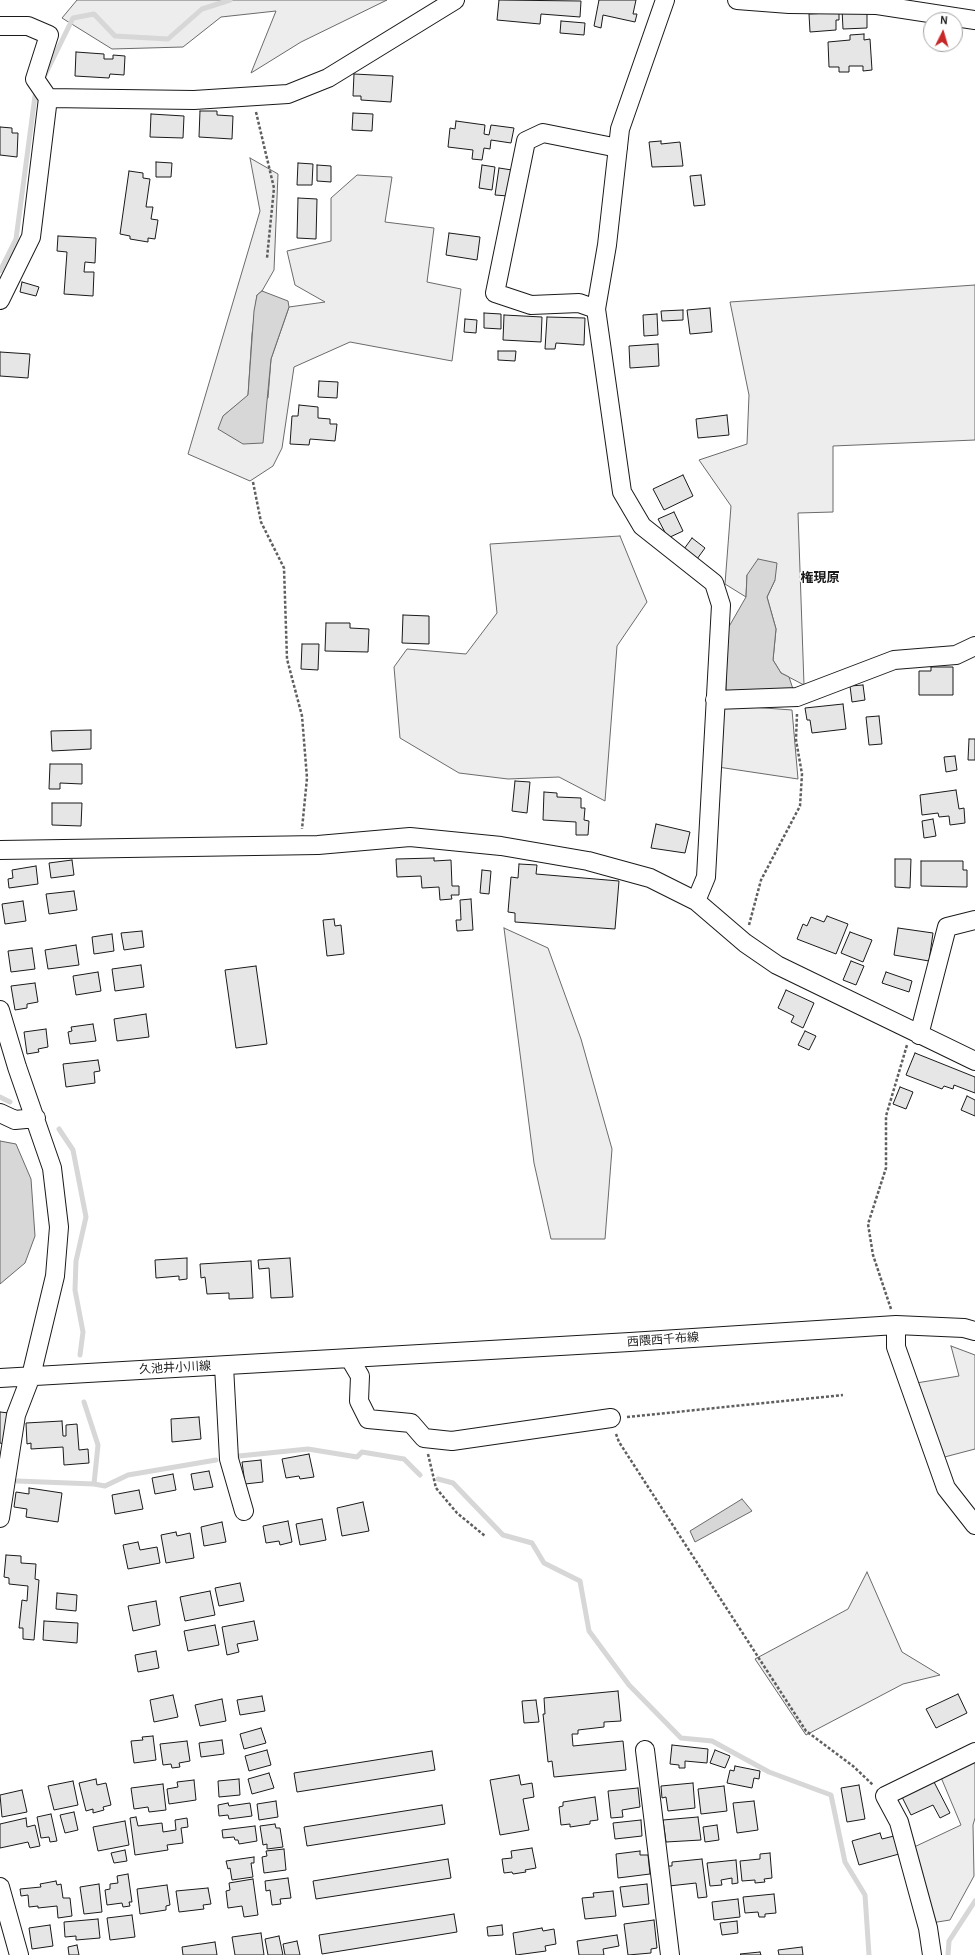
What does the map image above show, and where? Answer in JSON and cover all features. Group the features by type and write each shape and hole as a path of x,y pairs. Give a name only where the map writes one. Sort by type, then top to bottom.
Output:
{"street":[{"path":"48,98 194,100 288,94 328,78 455,0"},
{"path":"665,0 620,129 607,245 596,309 622,492 642,526 714,583 721,605 706,877 696,901"},
{"path":"737,0 789,4 877,5 975,20"},
{"path":"0,26 28,26 49,35 35,79 48,98 31,237 0,300"},
{"path":"596,309 579,303 531,305 495,293 526,141 543,134 618,148"},
{"path":"715,700 797,698 894,660 956,655 975,646"},
{"path":"0,850 300,845 410,837 501,846 588,861 650,878 696,901 745,943 777,965 975,1061"},
{"path":"919,1034 947,927 975,920"},
{"path":"0,1010 17,1067 36,1118 52,1168 59,1226 56,1276 31,1376 16,1415 0,1518"},
{"path":"0,1113 16,1120 36,1118"},
{"path":"896,1325 896,1347 946,1488 975,1525"},
{"name":"西隈西千布線","path":"350,1359 896,1325 964,1328 975,1331"},
{"path":"350,1359 360,1376 359,1401 368,1419 411,1423 424,1438 452,1441 611,1418"},
{"name":"久池井小川線","path":"0,1378 350,1359"},
{"path":"224,1366 229,1459 244,1511"},
{"path":"644,1750 670,1955"},
{"path":"932,1955 928,1928 899,1822 885,1796 975,1752"},
{"path":"0,1887 19,1955"}],"path":[{"path":"252,96 274,188 267,258"},
{"path":"253,482 261,522 284,568 287,659 302,716 307,778 300,845"},
{"path":"745,943 760,880 800,806 802,774 796,740 797,698"},
{"path":"896,1325 873,1256 868,1224 886,1168 886,1116 906,1046 919,1034"},
{"path":"843,1394 611,1418 619,1442 806,1731 854,1766 885,1796"},
{"path":"424,1438 436,1488 457,1513 485,1536"}],"shaded area":[{"path":"77,0 387,0 301,42 251,73 276,11 221,17 183,47 112,49 62,18"},
{"path":"250,158 278,174 274,270 262,291 257,295 252,334 248,396 223,416 268,398 271,359 289,307 325,302 295,285 287,251 331,241 331,198 357,175 392,177 385,222 434,228 427,282 461,289 452,361 350,342 294,367 282,448 273,466 250,481 188,454 260,211"},
{"path":"975,285 975,440 833,446 833,512 798,513 804,685 781,673 773,660 776,629 767,597 775,580 747,575 746,597 725,584 731,506 699,460 747,444 749,395 730,302"},
{"path":"262,291 288,301 289,307 271,359 263,443 243,444 218,429 223,416 248,395 254,311 257,295"},
{"path":"620,536 647,602 617,646 605,801 559,777 508,779 459,773 400,738 394,667 407,649 466,654 497,613 490,544"},
{"path":"758,559 777,563 775,580 767,597 776,629 773,660 781,673 789,677 793,689 726,691 727,630 746,597 747,575"},
{"path":"724,705 792,710 798,779 718,767"},
{"path":"504,928 548,948 581,1039 612,1149 605,1239 551,1239 534,1163"},
{"path":"0,1141 16,1144 31,1179 35,1236 25,1263 0,1284"},
{"path":"951,1346 975,1355 975,1449 937,1459 910,1384 959,1376"},
{"path":"742,1499 752,1511 695,1542 690,1531"},
{"path":"867,1572 902,1652 940,1675 903,1684 806,1735 755,1659 848,1609"},
{"path":"975,1758 975,1818 973,1825 974,1876 950,1920 931,1923 912,1848 961,1825 940,1775"}],"building":[{"path":"499,0 581,1 580,17 541,14 540,24 497,20"},
{"path":"599,0 636,0 633,14 637,14 635,22 603,15 601,28 594,26"},
{"path":"839,8 839,20 836,20 836,30 810,32 809,14 830,13"},
{"path":"842,9 867,13 867,28 843,29"},
{"path":"561,21 585,23 584,35 560,33"},
{"path":"864,34 864,40 870,39 872,70 863,71 863,66 849,66 849,72 839,72 839,67 829,67 828,42 850,40 850,35"},
{"path":"76,52 104,54 104,59 113,59 113,55 125,56 124,75 110,74 109,78 75,76"},
{"path":"354,74 393,76 391,102 361,100 361,96 353,96"},
{"path":"200,111 217,111 217,115 233,116 232,139 199,137"},
{"path":"353,113 373,114 372,131 352,130"},
{"path":"151,114 184,116 183,138 150,137"},
{"path":"456,121 485,125 484,134 489,135 491,125 514,128 511,143 491,140 490,149 484,148 482,160 472,159 473,150 448,147 450,128 455,129"},
{"path":"0,127 12,128 12,133 18,133 17,157 0,155"},
{"path":"661,141 661,144 680,142 683,166 652,167 649,142"},
{"path":"156,162 172,163 171,177 156,177"},
{"path":"298,163 313,164 312,185 297,185"},
{"path":"317,165 331,166 331,182 317,181"},
{"path":"482,165 495,167 492,190 479,188"},
{"path":"499,168 512,170 508,196 495,195"},
{"path":"129,171 143,173 143,178 150,179 146,207 153,207 151,219 158,220 155,239 148,238 148,242 130,239 130,236 120,234"},
{"path":"701,175 705,205 694,206 690,176"},
{"path":"298,198 317,199 316,239 297,238"},
{"path":"449,233 480,237 477,260 446,255"},
{"path":"58,236 96,238 95,263 85,262 84,272 94,272 93,296 64,294 67,252 57,251"},
{"path":"22,282 39,287 36,296 20,292"},
{"path":"710,308 712,332 690,334 687,310"},
{"path":"683,310 683,320 662,321 661,311"},
{"path":"484,313 501,314 501,329 484,328"},
{"path":"657,314 658,335 644,336 643,315"},
{"path":"504,315 542,317 541,342 503,340"},
{"path":"547,317 585,318 584,345 556,343 555,349 545,349"},
{"path":"465,319 477,320 476,333 464,332"},
{"path":"658,344 659,366 630,368 629,346"},
{"path":"498,351 516,351 515,361 498,360"},
{"path":"0,352 30,354 28,378 0,376"},
{"path":"319,381 338,382 337,398 318,397"},
{"path":"299,405 318,407 318,418 330,419 330,424 337,424 335,441 310,439 309,445 290,444 292,416 298,416"},
{"path":"727,415 729,435 698,438 696,419"},
{"path":"683,475 693,496 664,510 653,489"},
{"path":"674,512 683,531 668,538 658,519"},
{"path":"692,538 705,548 697,559 684,549"},
{"path":"403,615 429,616 429,644 402,643"},
{"path":"326,623 350,623 350,628 369,629 368,652 325,651"},
{"path":"302,644 319,644 318,670 301,669"},
{"path":"931,667 953,667 953,695 919,695 919,671 931,671"},
{"path":"863,685 865,700 852,702 850,686"},
{"path":"843,704 846,729 812,733 810,720 807,720 805,708"},
{"path":"879,716 882,744 869,745 866,717"},
{"path":"91,730 91,749 52,751 51,731"},
{"path":"969,739 975,739 975,760 968,760"},
{"path":"955,756 957,770 946,772 944,757"},
{"path":"50,764 82,764 82,784 60,783 60,789 49,789"},
{"path":"515,781 530,782 527,813 512,811"},
{"path":"956,790 959,809 964,808 965,823 950,825 949,816 939,817 938,813 922,815 920,795"},
{"path":"544,792 557,793 557,797 581,798 581,808 585,808 584,820 589,821 588,835 576,835 576,822 543,820"},
{"path":"52,803 82,803 81,826 52,825"},
{"path":"933,819 936,836 924,838 922,821"},
{"path":"656,824 690,832 685,853 651,848"},
{"path":"434,858 434,861 451,860 452,886 459,886 459,895 451,895 452,899 440,900 439,887 422,888 421,876 397,877 396,859"},
{"path":"895,859 911,859 910,888 895,887"},
{"path":"72,860 74,875 51,878 49,863"},
{"path":"921,861 963,861 963,870 967,870 967,887 921,886"},
{"path":"519,864 537,865 536,874 619,881 615,929 515,922 515,913 508,912 511,877 518,878"},
{"path":"36,866 38,884 9,888 8,879 13,878 12,870"},
{"path":"482,870 491,871 489,894 480,893"},
{"path":"74,891 77,910 49,914 46,894"},
{"path":"471,899 473,930 457,931 456,920 461,920 460,900"},
{"path":"23,901 26,921 5,924 2,904"},
{"path":"827,916 848,924 836,954 797,939 803,924 807,926 811,917 824,922"},
{"path":"334,919 335,926 341,925 344,954 327,956 323,920"},
{"path":"898,928 933,933 929,961 894,955"},
{"path":"142,931 144,947 124,950 121,933"},
{"path":"850,932 872,940 863,962 841,953"},
{"path":"112,934 114,951 94,954 92,937"},
{"path":"76,945 79,965 48,969 45,950"},
{"path":"32,948 35,969 11,972 8,951"},
{"path":"851,961 864,966 856,985 843,980"},
{"path":"141,965 144,987 115,991 112,969"},
{"path":"256,966 267,1044 236,1048 225,970"},
{"path":"98,972 101,991 76,995 73,976"},
{"path":"886,972 912,981 909,992 882,983"},
{"path":"35,983 38,1002 27,1004 27,1008 15,1010 11,986"},
{"path":"786,990 814,1003 803,1028 791,1022 794,1016 778,1008"},
{"path":"146,1014 149,1037 117,1041 114,1019"},
{"path":"93,1024 96,1041 70,1044 68,1032 72,1031 71,1027"},
{"path":"46,1029 48,1047 38,1049 39,1052 27,1054 24,1032"},
{"path":"805,1031 816,1036 809,1050 798,1045"},
{"path":"915,1053 975,1077 975,1093 954,1085 953,1089 944,1086 942,1089 906,1075"},
{"path":"98,1060 100,1071 94,1072 95,1083 66,1087 63,1064"},
{"path":"900,1087 913,1092 906,1109 893,1104"},
{"path":"967,1096 975,1100 975,1116 961,1110"},
{"path":"187,1258 187,1279 179,1280 179,1276 156,1278 155,1260"},
{"path":"290,1258 293,1297 271,1298 269,1268 259,1269 258,1260"},
{"path":"251,1261 253,1298 229,1299 229,1293 207,1294 205,1277 201,1278 200,1264"},
{"path":"0,1412 9,1413 4,1444 0,1443"},
{"path":"199,1417 201,1439 172,1442 171,1419"},
{"path":"62,1421 63,1436 66,1436 66,1425 77,1424 79,1450 88,1449 89,1463 64,1465 63,1447 31,1449 31,1443 27,1444 26,1423"},
{"path":"309,1454 314,1477 300,1479 299,1476 286,1478 282,1459"},
{"path":"261,1460 263,1482 245,1484 242,1462"},
{"path":"209,1471 213,1487 194,1490 191,1474"},
{"path":"173,1474 176,1490 155,1494 152,1478"},
{"path":"29,1488 62,1493 58,1522 26,1517 27,1509 14,1507 16,1492 29,1494"},
{"path":"139,1490 143,1509 115,1514 112,1495"},
{"path":"363,1502 369,1531 342,1536 337,1508"},
{"path":"322,1519 326,1540 300,1545 296,1524"},
{"path":"288,1521 292,1542 280,1545 279,1541 266,1543 263,1526"},
{"path":"222,1522 226,1542 204,1546 201,1527"},
{"path":"176,1532 177,1536 190,1533 194,1558 166,1563 161,1535"},
{"path":"138,1542 140,1550 157,1547 160,1563 128,1569 123,1545"},
{"path":"6,1555 21,1556 21,1563 36,1564 35,1579 39,1580 34,1640 23,1639 23,1628 19,1628 22,1600 27,1601 28,1586 9,1584 9,1578 4,1577"},
{"path":"240,1583 244,1601 219,1606 215,1588"},
{"path":"210,1591 215,1615 185,1621 180,1597"},
{"path":"57,1593 77,1595 76,1611 56,1609"},
{"path":"156,1601 160,1625 133,1631 128,1606"},
{"path":"44,1621 78,1623 77,1643 43,1640"},
{"path":"254,1621 258,1640 237,1644 239,1652 227,1655 222,1627"},
{"path":"215,1625 219,1645 188,1651 184,1631"},
{"path":"156,1651 159,1668 138,1672 135,1655"},
{"path":"618,1691 621,1721 604,1722 604,1727 578,1730 578,1734 572,1734 573,1746 623,1741 626,1770 554,1777 552,1761 548,1762 543,1714 545,1714 544,1698"},
{"path":"958,1694 967,1713 936,1728 926,1709"},
{"path":"173,1695 178,1717 154,1722 150,1700"},
{"path":"262,1696 265,1711 240,1715 237,1700"},
{"path":"222,1699 226,1721 200,1726 195,1705"},
{"path":"536,1700 539,1722 524,1723 522,1701"},
{"path":"261,1728 266,1743 244,1749 240,1734"},
{"path":"153,1736 156,1760 134,1763 131,1741 143,1740 142,1737"},
{"path":"222,1740 224,1754 201,1757 199,1743"},
{"path":"187,1741 190,1761 179,1763 180,1767 172,1768 171,1764 163,1765 160,1744"},
{"path":"672,1745 708,1749 707,1763 685,1761 685,1768 679,1768 679,1765 670,1764"},
{"path":"267,1750 271,1765 249,1771 245,1756"},
{"path":"715,1750 730,1756 725,1768 710,1763"},
{"path":"432,1751 435,1770 297,1792 294,1773"},
{"path":"735,1766 760,1771 759,1779 754,1778 752,1788 727,1783 730,1770 734,1771"},
{"path":"269,1773 274,1788 252,1794 248,1779"},
{"path":"519,1775 521,1785 532,1783 534,1797 523,1799 529,1830 500,1835 490,1780"},
{"path":"96,1779 97,1785 106,1783 111,1805 103,1807 104,1810 93,1813 93,1809 86,1811 79,1783"},
{"path":"239,1779 240,1795 219,1797 218,1781"},
{"path":"194,1780 196,1800 169,1804 167,1789 178,1787 177,1782"},
{"path":"73,1781 78,1805 54,1810 48,1786"},
{"path":"934,1782 950,1813 940,1818 933,1805 911,1815 902,1797"},
{"path":"693,1783 695,1808 668,1811 666,1797 662,1798 661,1786"},
{"path":"163,1784 166,1810 149,1812 148,1807 134,1809 131,1788"},
{"path":"859,1785 865,1819 847,1822 841,1788"},
{"path":"724,1786 727,1811 701,1814 698,1789"},
{"path":"638,1788 640,1807 622,1810 623,1817 611,1818 608,1791"},
{"path":"22,1790 27,1812 2,1817 0,1795"},
{"path":"595,1797 598,1820 590,1821 590,1824 570,1827 570,1824 561,1825 559,1807 563,1806 563,1802"},
{"path":"276,1801 278,1817 259,1820 257,1804"},
{"path":"754,1801 758,1830 737,1833 733,1803"},
{"path":"228,1803 229,1806 250,1803 252,1816 229,1819 228,1815 219,1816 218,1805"},
{"path":"442,1805 445,1824 307,1846 304,1827"},
{"path":"74,1812 78,1830 65,1833 60,1815"},
{"path":"51,1814 57,1841 50,1842 49,1837 41,1838 37,1817"},
{"path":"136,1817 138,1826 162,1823 163,1832 176,1830 175,1820 187,1818 188,1827 181,1828 183,1843 167,1845 168,1850 135,1855 130,1818"},
{"path":"698,1817 701,1840 666,1842 663,1820"},
{"path":"26,1818 27,1827 35,1825 40,1846 30,1848 28,1842 0,1848 0,1824"},
{"path":"641,1820 642,1836 615,1839 613,1823"},
{"path":"125,1821 129,1845 98,1851 93,1827"},
{"path":"275,1824 276,1828 280,1828 283,1847 267,1849 267,1844 263,1845 260,1826"},
{"path":"717,1825 719,1840 705,1842 703,1827"},
{"path":"255,1826 257,1841 239,1844 238,1840 235,1840 234,1837 223,1838 222,1830"},
{"path":"880,1833 882,1839 894,1836 899,1854 859,1865 852,1841"},
{"path":"532,1848 536,1868 525,1870 526,1872 513,1874 512,1872 504,1873 502,1859 512,1858 511,1851"},
{"path":"284,1849 286,1870 264,1873 262,1857 267,1856 266,1851"},
{"path":"125,1850 127,1861 114,1863 111,1853"},
{"path":"640,1851 640,1855 648,1855 650,1874 618,1878 616,1854"},
{"path":"770,1853 772,1878 764,1879 765,1882 755,1883 755,1880 742,1881 740,1861 760,1859 760,1854"},
{"path":"254,1857 254,1863 251,1863 253,1877 232,1880 230,1868 228,1869 226,1861"},
{"path":"448,1859 451,1878 316,1899 313,1881"},
{"path":"702,1859 707,1897 698,1898 696,1883 669,1886 667,1866 672,1866 672,1862"},
{"path":"736,1860 738,1883 732,1884 732,1878 721,1880 722,1885 710,1886 707,1863"},
{"path":"128,1874 132,1902 129,1902 130,1906 123,1907 122,1903 107,1905 105,1890 110,1889 110,1884 118,1883 117,1876"},
{"path":"288,1878 291,1898 280,1899 281,1904 272,1905 270,1890 266,1891 265,1881"},
{"path":"253,1879 258,1915 244,1917 242,1906 228,1908 226,1891 230,1890 229,1883"},
{"path":"56,1881 57,1885 61,1884 63,1898 70,1898 72,1916 58,1918 57,1906 38,1908 38,1906 29,1907 28,1895 21,1896 20,1889 41,1887 40,1884"},
{"path":"99,1884 102,1912 84,1914 80,1887"},
{"path":"647,1884 649,1904 623,1907 620,1887"},
{"path":"167,1885 170,1905 166,1906 166,1910 140,1914 137,1889"},
{"path":"208,1888 211,1904 203,1905 204,1909 179,1912 176,1891"},
{"path":"613,1891 616,1916 585,1919 582,1898 594,1897 593,1893"},
{"path":"774,1894 776,1913 765,1914 765,1917 759,1917 758,1912 745,1913 743,1897"},
{"path":"738,1899 740,1917 714,1920 712,1902"},
{"path":"454,1914 457,1932 322,1954 319,1935"},
{"path":"132,1915 135,1937 110,1940 107,1918"},
{"path":"98,1919 100,1938 76,1940 76,1936 65,1937 64,1922"},
{"path":"654,1920 657,1948 651,1949 651,1953 628,1955 624,1924"},
{"path":"737,1921 738,1933 722,1935 720,1923"},
{"path":"50,1925 53,1946 32,1949 29,1928"},
{"path":"502,1925 503,1935 488,1936 487,1927"},
{"path":"542,1928 543,1931 554,1929 556,1944 545,1946 546,1951 516,1955 513,1933"},
{"path":"261,1933 264,1955 235,1955 232,1937"},
{"path":"617,1935 619,1946 603,1949 604,1955 579,1955 577,1941"},
{"path":"279,1936 283,1955 268,1955 265,1939"},
{"path":"297,1941 300,1955 285,1955 283,1944"},
{"path":"215,1942 217,1955 183,1955 182,1947"},
{"path":"77,1945 79,1955 69,1955 68,1947"},
{"path":"802,1947 803,1955 779,1955 778,1950"},
{"path":"760,1952 761,1955 740,1954"}],"waterway":[{"path":"45,75 73,18 94,14 115,36 168,39 202,9 230,0"},
{"path":"0,271 16,239 35,96"},
{"path":"0,1097 10,1102"},
{"path":"59,1129 73,1150 86,1217 76,1261 75,1290 83,1332 80,1355"},
{"path":"17,1481 94,1484 98,1445 84,1402"},
{"path":"239,1456 308,1449 357,1457 362,1452 404,1459 420,1475"},
{"path":"94,1484 105,1486 128,1475 216,1460"},
{"path":"438,1479 453,1483 503,1535 532,1543 544,1563 580,1581 589,1631 629,1685 681,1738 712,1741 769,1772 831,1795 845,1862 865,1895 869,1955"},
{"path":"948,1955 949,1941 975,1901"}],"district":[{"name":"権現原","path":"820,578"}]}
